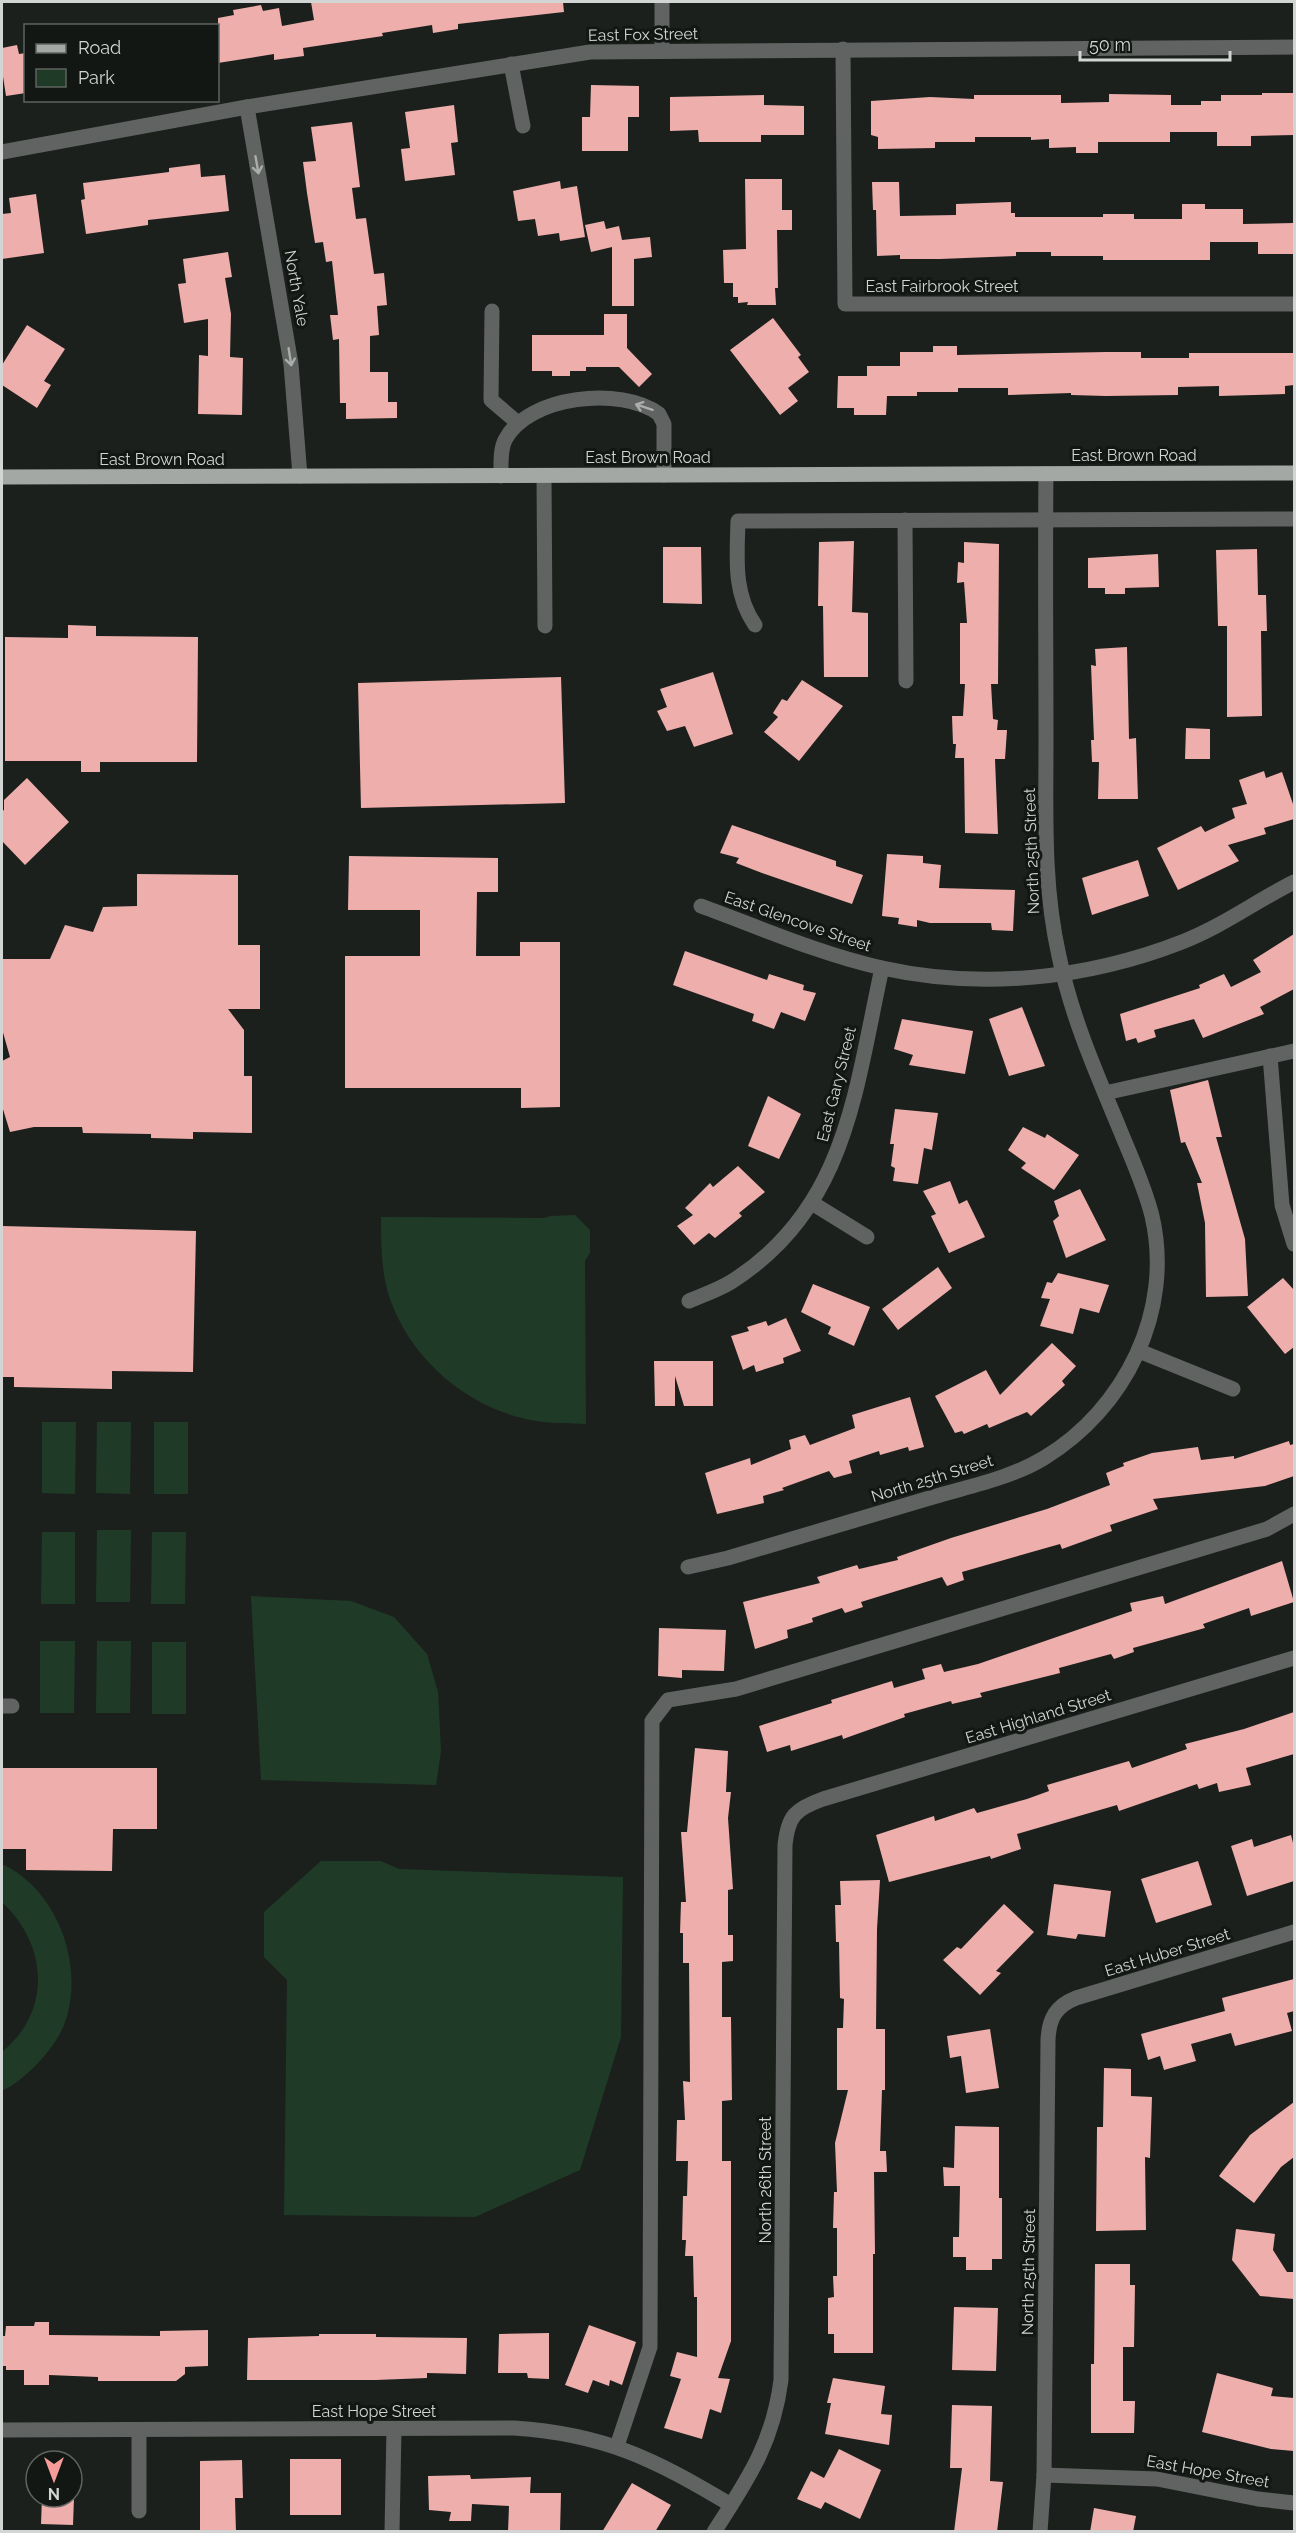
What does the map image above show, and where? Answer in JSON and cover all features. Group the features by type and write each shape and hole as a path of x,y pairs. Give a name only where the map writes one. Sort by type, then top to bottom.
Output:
{"main road":[{"name":"East Brown Road","path":"2,477 1294,473"}],"street":[{"path":"662,2 662,50"},
{"name":"East Fox Street","path":"2,152 247,107 590,52 1294,47"},
{"name":"East Fairbrook Street","path":"843,50 845,304 1294,304"},
{"path":"511,64 523,126"},
{"name":"North Yale","path":"247,107 291,363 300,476"},
{"path":"492,311 491,400 518,423"},
{"path":"501,476 504,441 518,423 548,408 584,398 611,400 655,411 663,420 664,476"},
{"name":"North 25th Street","path":"688,1567 728,1558 1031,1465 1062,1447 1100,1414 1121,1384 1139,1351 1148,1327 1156,1265 1153,1221 1147,1196 1079,1030 1062,975 1053,928 1047,873 1046,474"},
{"path":"544,476 545,626"},
{"path":"755,625 743,604 737,578 738,521 1294,519"},
{"path":"904,520 906,681"},
{"name":"East Glencove Street","path":"701,906 825,952 882,968 971,979 1062,975 1113,964 1184,942 1229,920 1294,882"},
{"name":"East Gary Street","path":"689,1301 729,1284 748,1270 781,1242 812,1203 830,1171 844,1134 882,968"},
{"path":"1105,1093 1294,1051"},
{"path":"1270,1056 1282,1205 1294,1244"},
{"path":"812,1203 867,1237"},
{"path":"1139,1351 1233,1389"},
{"path":"617,2446 650,2347 652,1721 668,1700 736,1689 1267,1529 1294,1514"},
{"name":"East Highland Street","path":"794,1814 823,1799 1294,1658"},
{"name":"North 26th Street","path":"714,2532 760,2457 775,2418 781,2380 785,1845 789,1823 794,1814"},
{"name":"East Huber Street","path":"1054,2013 1076,1998 1294,1932"},
{"name":"North 25th Street","path":"1040,2532 1044,2475 1048,2040 1050,2021 1054,2013"},
{"path":"392,2532 394,2429"},
{"name":"East Hope Street","path":"2,2430 394,2429 561,2432 617,2446 658,2463 731,2505"},
{"path":"139,2430 139,2511"},
{"name":"East Hope Street","path":"1044,2475 1147,2477 1294,2504"}],"green space":[{"path":"575,1215 590,1230 590,1253 585,1261 586,1424 549,1423 494,1409 471,1397 450,1382 414,1345 400,1323 385,1279 381,1217 544,1218"},
{"path":"42,1422 76,1422 75,1494 42,1493"},
{"path":"97,1422 131,1422 130,1494 96,1493"},
{"path":"154,1422 188,1422 188,1494 154,1494"},
{"path":"97,1530 131,1530 130,1602 96,1602"},
{"path":"42,1532 75,1532 75,1604 41,1604"},
{"path":"152,1532 186,1532 185,1604 151,1604"},
{"path":"251,1596 351,1601 394,1617 427,1654 438,1692 441,1751 436,1785 261,1780"},
{"path":"40,1641 75,1641 74,1713 40,1713"},
{"path":"97,1641 131,1641 130,1713 96,1713"},
{"path":"152,1642 186,1642 186,1714 152,1714"},
{"path":"321,1861 381,1861 399,1869 623,1877 621,2037 580,2170 475,2217 284,2215 287,1980 264,1957 264,1912"},
{"path":"2,1864 22,1876 52,1911 69,1955 71,1979 70,2002 64,2025 55,2042 31,2070 2,2091 2,2052 18,2036 30,2017 36,1998 38,1978 35,1958 28,1938 17,1919 2,1902"}],"building":[{"path":"311,2 563,2 564,12 458,24 458,29 433,33 432,25 382,33 383,36 303,48 304,56 274,60 274,54 219,63 218,18 234,15 233,10 261,5 263,11 279,8 282,26 314,20"},
{"path":"17,45 19,54 24,53 24,93 6,96 2,70 2,48"},
{"path":"591,85 639,86 639,117 628,117 628,151 582,151 582,117 590,117"},
{"path":"1262,93 1294,93 1294,135 1251,136 1251,146 1217,146 1217,132 1170,132 1170,142 1098,142 1098,153 1076,153 1076,147 1049,148 1049,139 1031,140 1031,137 975,137 975,142 935,142 935,148 878,149 878,137 871,135 871,101 930,97 974,99 974,95 1061,95 1061,103 1109,102 1109,94 1171,95 1171,105 1201,105 1201,101 1221,101 1221,95 1262,95"},
{"path":"764,95 764,105 804,106 804,135 761,135 761,142 699,142 698,130 670,131 670,97"},
{"path":"454,105 458,142 451,143 455,175 405,181 401,149 410,148 405,112"},
{"path":"352,122 360,187 352,188 356,219 366,218 374,274 384,273 387,305 377,306 379,335 370,336 370,372 388,372 388,402 397,402 397,418 346,419 346,403 340,403 339,339 333,340 330,315 338,315 332,261 326,262 323,242 315,243 307,193 303,162 316,161 311,127"},
{"path":"200,164 201,177 225,175 229,211 148,220 148,225 86,234 81,200 85,199 83,183 169,172 169,168"},
{"path":"745,179 782,179 782,210 792,210 792,230 777,230 776,305 738,303 738,297 733,297 733,283 724,283 723,250 746,249"},
{"path":"560,181 561,189 577,186 585,237 560,241 559,233 538,236 535,219 518,221 513,191"},
{"path":"872,182 899,182 900,216 956,215 956,204 1011,202 1011,213 1015,213 1015,217 1103,217 1103,214 1134,214 1134,219 1182,219 1182,204 1205,204 1205,209 1243,209 1243,224 1294,223 1294,254 1258,254 1258,242 1210,242 1210,260 1103,260 1103,256 1051,256 1051,252 1016,252 1016,256 940,259 900,259 900,255 877,256 876,210 873,210"},
{"path":"36,194 44,253 2,259 2,214 11,213 9,198"},
{"path":"604,221 606,229 619,226 622,240 650,237 652,257 634,259 634,306 612,306 612,247 591,252 585,225"},
{"path":"228,252 232,277 225,278 231,314 230,357 243,358 242,415 198,414 199,355 208,356 208,319 184,323 178,284 186,283 183,259"},
{"path":"604,314 627,314 627,348 652,374 639,387 619,367 586,367 586,371 570,371 570,376 552,376 552,371 532,371 532,335 604,335"},
{"path":"773,318 801,355 798,357 809,372 788,388 798,401 780,415 730,350"},
{"path":"27,325 65,349 44,381 51,385 37,408 2,385 2,365"},
{"path":"933,346 957,346 957,355 1141,352 1141,358 1189,358 1189,353 1294,353 1294,385 1285,386 1285,394 1219,396 1219,386 1178,387 1178,395 1106,396 1071,395 1071,393 1008,395 1008,388 958,388 958,392 917,392 917,396 887,396 886,415 854,415 854,408 837,408 838,376 867,376 867,366 900,366 900,352 933,352"},
{"path":"854,541 852,612 868,613 868,677 824,677 823,606 818,606 819,542"},
{"path":"964,542 999,544 998,684 991,684 993,719 998,720 997,730 1007,730 1005,759 995,759 998,834 965,833 964,758 955,758 956,744 953,744 952,716 963,716 965,684 960,684 960,623 967,623 964,582 957,583 958,562 964,563"},
{"path":"663,547 701,547 702,604 663,603"},
{"path":"1257,549 1258,595 1266,595 1267,631 1261,631 1262,716 1227,717 1227,626 1218,626 1216,550"},
{"path":"1158,554 1159,587 1125,588 1125,594 1105,594 1105,588 1088,588 1088,558"},
{"path":"68,625 96,626 96,636 198,637 197,762 100,762 100,772 81,772 81,761 5,761 5,637 68,638"},
{"path":"1127,647 1129,739 1136,738 1138,799 1098,799 1099,762 1092,762 1091,740 1094,740 1091,665 1096,666 1095,649"},
{"path":"713,672 733,734 694,747 685,726 667,731 657,711 667,707 660,689"},
{"path":"561,677 565,803 361,808 358,683"},
{"path":"802,680 843,706 799,761 764,732 778,717 773,713 782,699 787,701"},
{"path":"1186,728 1210,729 1210,759 1185,759"},
{"path":"1264,771 1266,778 1282,772 1294,807 1294,819 1264,828 1266,834 1228,845 1239,861 1178,890 1157,848 1201,826 1205,832 1235,818 1232,808 1247,804 1239,780"},
{"path":"27,778 69,822 25,865 2,841 2,808 4,811 4,800"},
{"path":"732,825 836,861 836,866 863,875 852,904 736,863 739,858 720,853"},
{"path":"887,854 923,856 923,863 941,865 939,888 1015,890 1013,931 992,930 991,923 930,923 917,920 917,927 898,924 899,918 882,916"},
{"path":"349,856 498,858 498,892 477,892 476,956 520,956 520,942 560,942 560,1107 521,1108 521,1088 345,1088 345,956 420,956 420,910 348,910"},
{"path":"1138,860 1149,896 1092,915 1082,878"},
{"path":"137,874 238,875 238,945 260,945 260,1009 228,1009 244,1030 244,1076 252,1076 252,1133 193,1132 193,1139 151,1138 151,1134 83,1133 82,1127 34,1127 10,1132 2,1106 2,1061 10,1057 2,1029 2,959 50,959 65,925 93,932 103,907 137,906"},
{"path":"1294,934 1294,989 1260,1007 1264,1014 1203,1038 1194,1019 1154,1030 1156,1037 1138,1043 1136,1038 1126,1041 1120,1014 1200,988 1199,985 1224,974 1231,987 1261,972 1253,960"},
{"path":"685,951 767,980 769,974 804,985 803,990 816,993 805,1021 781,1012 774,1029 752,1021 754,1014 673,985"},
{"path":"1022,1007 1045,1066 1009,1076 989,1019"},
{"path":"902,1019 973,1031 965,1074 909,1065 913,1055 894,1049"},
{"path":"1208,1080 1222,1137 1216,1137 1245,1239 1248,1296 1206,1297 1205,1223 1197,1183 1202,1183 1185,1142 1181,1143 1170,1090"},
{"path":"768,1096 801,1114 779,1159 748,1146"},
{"path":"895,1109 938,1113 932,1150 924,1148 918,1184 893,1181 895,1168 891,1166 894,1144 890,1144"},
{"path":"1023,1127 1045,1138 1047,1134 1079,1155 1054,1190 1021,1168 1026,1163 1008,1150"},
{"path":"738,1166 765,1192 739,1213 742,1216 715,1238 709,1233 694,1245 677,1226 693,1215 685,1208 710,1183 713,1187"},
{"path":"950,1181 959,1204 967,1200 985,1237 949,1253 931,1216 936,1214 923,1191"},
{"path":"1080,1189 1106,1240 1066,1258 1053,1221 1059,1216 1054,1201"},
{"path":"2,1226 196,1231 193,1372 112,1371 112,1389 14,1387 14,1377 2,1377"},
{"path":"938,1267 952,1288 898,1330 882,1309"},
{"path":"1058,1273 1109,1285 1099,1313 1080,1308 1073,1334 1040,1326 1050,1299 1041,1298 1047,1282 1052,1283"},
{"path":"1283,1278 1294,1290 1294,1347 1285,1354 1247,1307"},
{"path":"813,1284 870,1307 854,1346 828,1334 831,1327 801,1312"},
{"path":"786,1318 801,1351 783,1358 784,1363 756,1372 754,1365 743,1370 731,1336 749,1331 747,1327 766,1321 768,1326"},
{"path":"1052,1343 1076,1366 1062,1381 1065,1385 1031,1416 1027,1412 989,1428 987,1424 964,1434 962,1431 955,1433 935,1396 986,1370 1000,1395"},
{"path":"654,1361 713,1361 713,1406 684,1406 675,1376 675,1406 655,1406"},
{"path":"910,1397 924,1447 909,1451 908,1447 880,1455 879,1451 849,1461 852,1473 834,1478 829,1471 782,1488 784,1490 763,1496 764,1503 717,1514 705,1473 750,1458 751,1465 791,1449 789,1440 805,1435 810,1445 855,1428 852,1415"},
{"path":"1289,1441 1290,1445 1294,1444 1294,1476 1265,1486 1153,1499 1158,1509 1110,1525 1112,1531 1062,1549 1060,1544 962,1572 964,1580 947,1586 942,1577 861,1602 863,1607 845,1613 842,1608 812,1618 813,1622 787,1630 788,1638 755,1649 743,1602 820,1583 817,1577 857,1565 859,1569 898,1560 897,1557 951,1538 1047,1509 1110,1485 1106,1473 1124,1466 1123,1463 1152,1453 1198,1447 1201,1460 1234,1456 1234,1459"},
{"path":"1282,1561 1294,1602 1251,1616 1249,1608 1203,1624 1205,1628 1133,1648 1134,1652 1114,1659 1111,1654 1059,1668 1060,1673 980,1693 982,1697 952,1704 951,1701 904,1714 905,1717 843,1739 842,1735 791,1751 790,1745 767,1752 759,1726 892,1681 894,1688 925,1679 922,1669 941,1664 944,1672 978,1664 1132,1611 1130,1603 1163,1596 1165,1604"},
{"path":"659,1628 726,1630 724,1671 682,1670 682,1678 658,1676"},
{"path":"1294,1712 1294,1754 1246,1768 1251,1785 1219,1792 1217,1783 1199,1789 1197,1784 1119,1811 1117,1805 1017,1834 1021,1849 991,1859 990,1856 889,1882 876,1835 934,1816 935,1821 974,1808 977,1813 1027,1799 1049,1791 1047,1785 1129,1761 1132,1768 1187,1749 1185,1744 1244,1729"},
{"path":"695,1748 728,1751 726,1792 731,1792 728,1818 733,1889 728,1890 728,1935 733,1935 733,1961 722,1962 722,2017 731,2017 732,2100 722,2101 722,2161 731,2161 731,2341 718,2378 730,2379 721,2413 710,2409 702,2439 664,2428 681,2379 670,2376 677,2352 697,2357 697,2297 694,2297 693,2256 685,2256 686,2240 682,2240 683,2196 687,2196 688,2161 676,2161 677,2120 685,2120 683,2081 690,2082 689,1963 683,1963 683,1933 680,1933 681,1902 686,1902 681,1832 687,1832"},
{"path":"2,1768 157,1768 157,1829 113,1829 112,1871 26,1870 26,1849 2,1849"},
{"path":"1291,1835 1294,1847 1294,1881 1247,1896 1231,1846 1252,1839 1254,1847"},
{"path":"1198,1861 1212,1905 1156,1923 1141,1879"},
{"path":"880,1880 876,2029 885,2029 885,2090 882,2090 880,2151 886,2151 887,2172 874,2172 873,2353 834,2353 834,2334 828,2334 828,2298 834,2297 833,2276 837,2276 837,2228 833,2228 834,2192 837,2192 835,2143 848,2090 837,2090 837,2028 843,2028 844,1999 840,1998 839,1942 836,1942 835,1905 841,1905 840,1881"},
{"path":"1054,1884 1111,1891 1105,1937 1078,1934 1076,1939 1047,1935"},
{"path":"1004,1904 1034,1932 996,1971 1001,1973 980,1995 943,1960 957,1947 961,1949"},
{"path":"1294,1979 1294,2011 1287,2013 1292,2031 1235,2046 1231,2033 1191,2044 1196,2061 1164,2070 1160,2056 1148,2060 1141,2034 1225,2011 1222,1998"},
{"path":"990,2029 999,2088 966,2093 961,2056 950,2058 947,2036"},
{"path":"1104,2068 1131,2069 1131,2096 1152,2097 1150,2158 1145,2157 1146,2230 1096,2231 1097,2127 1103,2127"},
{"path":"1294,2102 1294,2157 1281,2167 1254,2203 1219,2176 1250,2135"},
{"path":"955,2126 999,2127 1002,2259 992,2259 992,2270 966,2270 966,2257 953,2257 953,2237 959,2237 960,2186 944,2186 943,2167 954,2168"},
{"path":"1236,2229 1275,2234 1273,2250 1287,2272 1294,2272 1294,2299 1260,2296 1232,2260"},
{"path":"1095,2264 1130,2264 1130,2285 1135,2285 1134,2347 1123,2347 1123,2401 1135,2401 1134,2433 1091,2433"},
{"path":"954,2307 998,2308 996,2371 952,2370"},
{"path":"35,2322 49,2322 49,2335 160,2336 160,2331 208,2330 208,2366 185,2367 185,2374 176,2381 98,2381 98,2377 49,2375 49,2385 24,2385 24,2370 6,2370 6,2366 2,2366 2,2336 5,2336 6,2326 34,2326"},
{"path":"589,2325 636,2342 622,2385 610,2380 609,2386 593,2380 588,2393 565,2385"},
{"path":"549,2333 549,2379 528,2378 527,2373 498,2373 499,2334"},
{"path":"319,2334 467,2338 466,2374 427,2373 427,2378 376,2380 247,2380 248,2338 319,2336"},
{"path":"1217,2373 1273,2388 1271,2396 1294,2398 1294,2451 1271,2449 1202,2432"},
{"path":"833,2378 885,2386 881,2414 892,2415 889,2445 825,2434 831,2403 827,2403"},
{"path":"952,2405 992,2406 990,2481 1003,2482 997,2532 954,2532 962,2468 950,2468"},
{"path":"839,2449 881,2470 860,2519 825,2502 821,2509 797,2499 811,2471 824,2478"},
{"path":"290,2459 341,2459 341,2515 290,2515"},
{"path":"242,2460 243,2498 235,2498 236,2532 200,2532 200,2461"},
{"path":"470,2475 471,2479 531,2477 530,2493 561,2493 560,2532 508,2532 509,2506 472,2504 471,2521 449,2521 451,2512 429,2510 428,2476"},
{"path":"632,2483 671,2505 655,2532 602,2532"},
{"path":"1094,2508 1136,2516 1133,2532 1090,2532"},
{"path":"42,2509 74,2509 73,2525 41,2524"}]}
